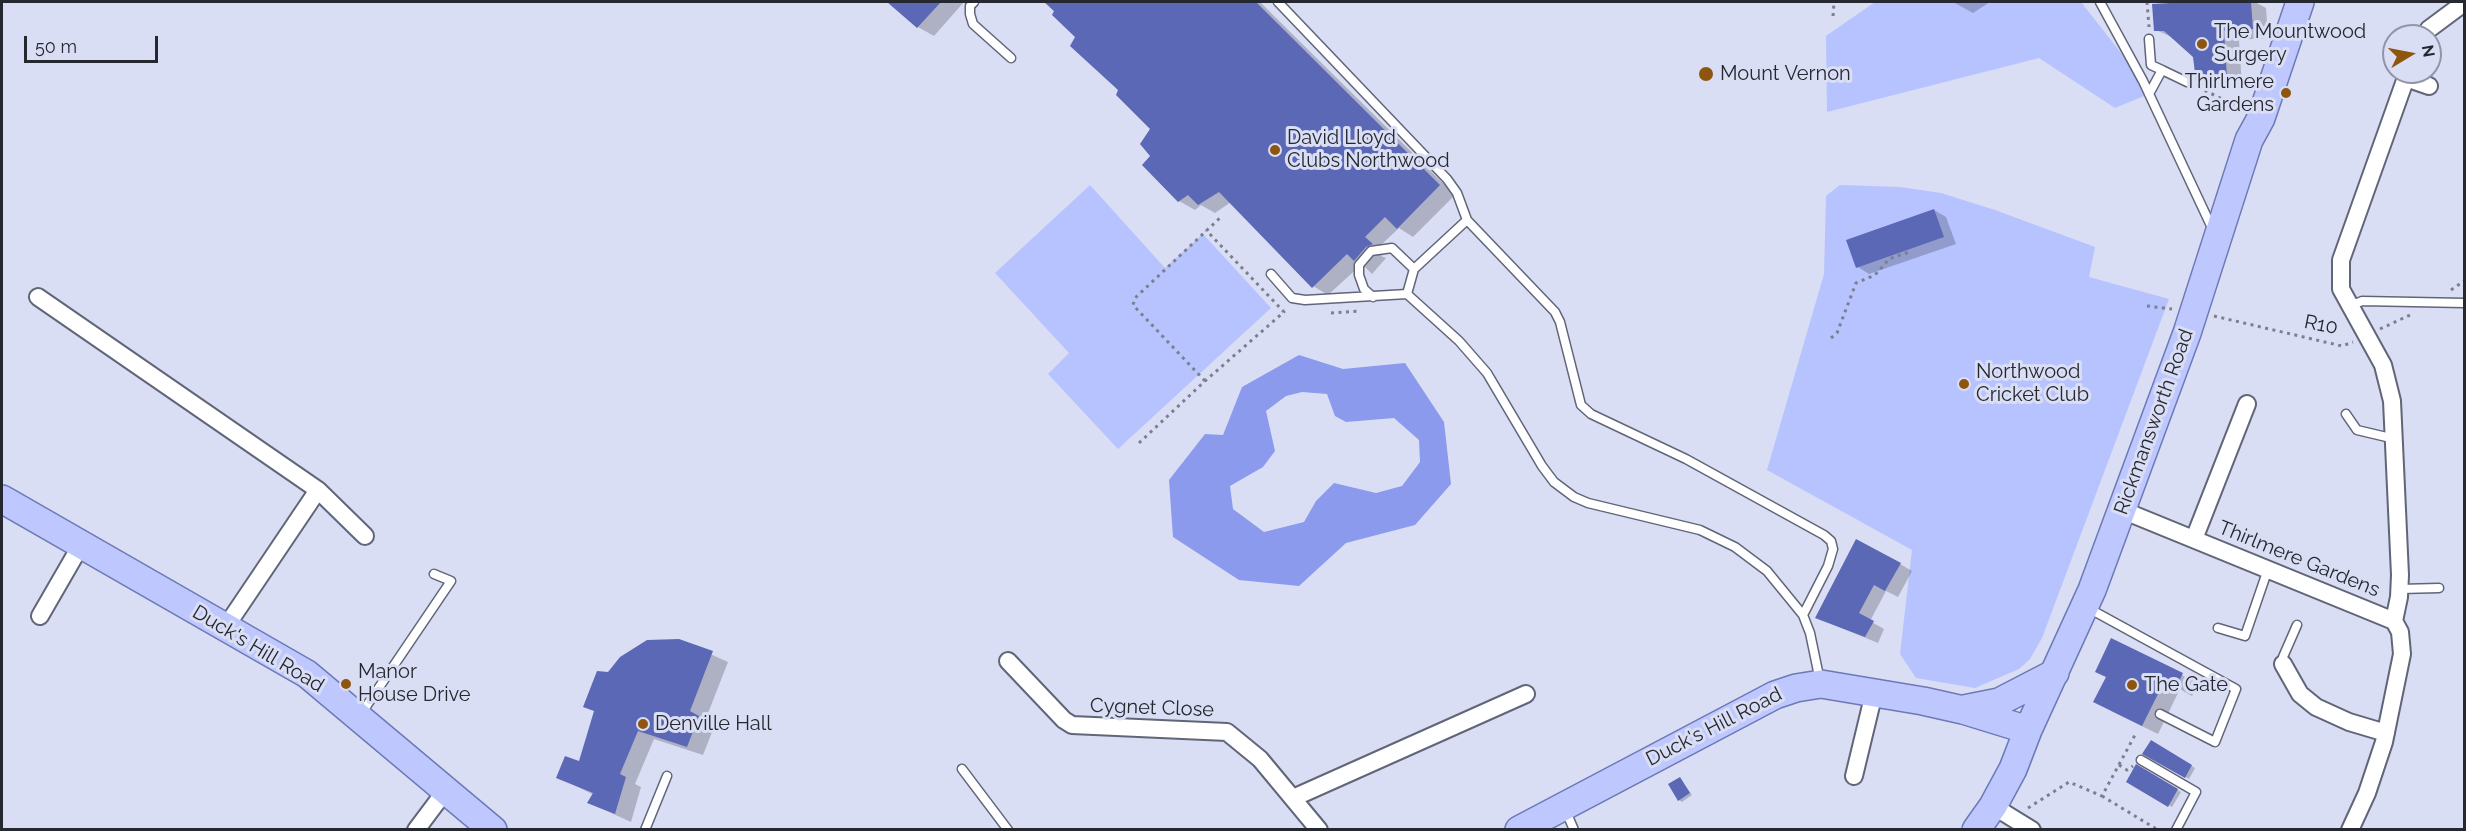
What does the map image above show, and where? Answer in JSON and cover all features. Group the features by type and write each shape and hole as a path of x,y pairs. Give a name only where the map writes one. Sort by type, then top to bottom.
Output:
{"main road":[{"name":"Rickmansworth Road","path":"1976,830 2003,812 2013,769 2028,730 2085,607 2194,311 2249,140 2261,118 2300,2"},
{"name":"Duck's Hill Road","path":"2,499 307,674 493,830"},
{"path":"1963,710 1999,702 2055,673"},
{"name":"Duck's Hill Road","path":"1519,830 1569,818 1775,694 1821,684 1963,710 2028,730"}],"street":[{"path":"2436,24 2464,3"},
{"name":"Thirlmere Gardens","path":"2394,621 2400,589 2396,439 2389,385 2383,365 2341,289 2342,260 2404,84"},
{"path":"2425,84 2429,86"},
{"path":"38,297 318,490 365,536"},
{"path":"2194,539 2247,404"},
{"path":"225,628 318,490"},
{"name":"Thirlmere Gardens","path":"2122,510 2394,621 2400,632 2402,654 2386,733 2367,793 2350,830"},
{"path":"40,616 81,545"},
{"name":"Cygnet Close","path":"1008,661 1072,726 1227,732 1260,759 1319,830"},
{"path":"2283,664 2300,694 2316,707 2349,722 2386,733"},
{"path":"1854,776 1874,693"},
{"path":"1293,798 1526,694"},
{"path":"416,830 446,790"},
{"path":"2003,812 2032,830"}],"lane":[{"path":"974,2 970,6 973,24 1011,58"},
{"path":"1278,2 1447,179 1457,193 1467,220 1555,312 1560,322 1581,405 1591,414 1686,459 1824,535 1831,542 1833,549 1828,566 1803,615"},
{"path":"2100,2 2149,94 2217,239"},
{"path":"2149,39 2151,65 2187,82"},
{"path":"2149,94 2162,70"},
{"path":"1407,294 1414,269 1467,220"},
{"path":"1373,297 1364,289 1359,275 1359,265 1371,251 1392,248 1414,269"},
{"path":"1271,274 1292,297 1305,300 1407,294 1459,341 1487,373 1542,466 1554,482 1574,497 1588,503 1700,530 1735,547 1767,571 1803,615 1810,633 1821,684"},
{"path":"2350,306 2362,301 2464,303"},
{"path":"2346,414 2357,430 2396,439"},
{"path":"2218,628 2245,636 2268,569"},
{"path":"359,717 451,581 434,574"},
{"path":"2400,589 2439,588"},
{"path":"2085,607 2236,689 2215,742 2160,714"},
{"path":"2283,664 2283,657 2297,625"},
{"path":"2141,760 2196,792 2176,830"},
{"path":"962,769 1008,830"},
{"path":"645,830 667,776"}],"path":[{"path":"1833,2 1833,16"},
{"path":"2147,2 2149,39"},
{"path":"2187,82 2261,118"},
{"path":"1204,381 1133,305 1135,298 1222,216"},
{"path":"1139,443 1204,381 1284,312 1206,231"},
{"path":"1831,338 1838,333 1857,283 1875,275 1889,259 1912,251"},
{"name":"R10","path":"2194,311 2342,346 2433,304 2464,281"},
{"path":"2102,796 2135,735"},
{"path":"2003,812 2069,782 2102,796 2158,830"}],"shaded area":[{"path":"1875,2 2081,2 2143,81 2149,94 2115,108 2039,58 1827,112 1826,36"},
{"path":"1090,185 1165,268 1203,234 1271,308 1118,449 1048,374 1069,353 995,273"},
{"name":"Northwood Cricket Club","path":"1840,185 1900,187 1941,193 1995,210 2095,247 2089,277 2169,299 2042,638 2030,659 2019,669 1975,688 1916,678 1900,654 1912,550 1767,470 1824,274 1826,196"},
{"path":"1299,355 1343,369 1405,363 1444,422 1451,484 1415,525 1346,543 1299,586 1239,580 1173,537 1169,480 1205,434 1223,435 1242,387","holes":["1302,392 1327,394 1335,416 1346,422 1394,418 1419,440 1420,462 1402,486 1376,493 1334,483 1316,501 1304,522 1264,532 1233,509 1230,486 1263,467 1275,451 1266,411 1286,396"]}],"building":[{"path":"887,2 941,2 917,28"},
{"name":"David Lloyd Clubs Northwood","path":"1044,2 1256,2 1440,185 1397,229 1385,217 1365,237 1373,244 1366,247 1354,261 1347,254 1312,288 1219,192 1198,205 1188,195 1178,202 1142,165 1150,156 1140,144 1150,129 1116,95 1118,90 1070,46 1075,37 1052,15 1054,11"},
{"name":"The Mountwood Surgery","path":"2251,2 2253,29 2224,31 2227,78 2196,81 2193,57 2164,31 2154,31 2152,4"},
{"path":"1934,209 1944,237 1856,268 1846,240"},
{"path":"1856,539 1901,563 1885,591 1874,585 1859,613 1874,621 1865,637 1815,618"},
{"name":"The Gate","path":"2111,638 2183,673 2176,688 2164,682 2142,726 2093,702 2106,677 2095,672"},
{"name":"Denville Hall","path":"679,639 713,651 690,711 699,716 687,747 638,731 620,774 626,777 615,814 587,803 593,793 556,778 565,756 579,761 594,711 583,707 597,671 608,672 620,657 647,640"},
{"path":"2151,740 2192,765 2185,778 2142,754"},
{"path":"2136,764 2178,789 2168,807 2126,782"},
{"path":"1680,777 1690,793 1678,801 1668,784"}],"place":[{"name":"The Mountwood Surgery","path":"2202,44"},
{"name":"Mount Vernon","path":"1706,74"},
{"name":"Thirlmere Gardens","path":"2286,93"},
{"name":"David Lloyd Clubs Northwood","path":"1275,150"},
{"name":"Northwood Cricket Club","path":"1964,384"},
{"name":"Manor House Drive","path":"346,684"},
{"name":"The Gate","path":"2132,685"},
{"name":"Denville Hall","path":"643,724"}]}
